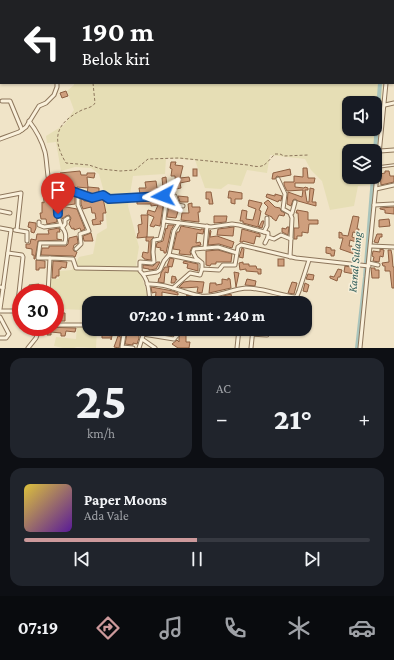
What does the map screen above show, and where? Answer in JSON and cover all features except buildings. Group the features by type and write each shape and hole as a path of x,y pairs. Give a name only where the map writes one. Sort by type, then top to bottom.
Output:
{"street":[{"path":"0,139 26,127 39,106 50,99 57,87 57,84"},
{"path":"381,144 386,84"},
{"path":"2,102 10,101 22,130"},
{"path":"385,105 394,103"},
{"path":"29,121 37,132 43,147 53,193 57,193"},
{"path":"382,151 394,150"},
{"path":"278,179 285,194 283,209 291,214"},
{"path":"360,348 367,265 371,246 376,184"},
{"path":"376,189 394,185"},
{"path":"57,193 62,190 92,198 103,195 109,199 167,196 176,197 178,205 183,206"},
{"path":"0,197 21,193 17,230"},
{"path":"57,193 58,218 65,232 66,243 40,243 38,258 74,259 76,268 140,269"},
{"path":"76,249 81,244 80,234 89,231 78,205 78,194"},
{"path":"149,296 144,274 140,269 140,262 154,262 154,240 160,239 167,196"},
{"path":"290,257 291,214 295,202"},
{"path":"374,205 393,204"},
{"path":"0,212 10,213"},
{"path":"39,222 39,225 42,227 61,226 65,224 65,220 68,218"},
{"path":"264,232 267,226 266,218"},
{"path":"164,221 179,224 207,226 239,224 268,233 265,243"},
{"path":"144,274 159,271 169,255 174,231 179,224"},
{"path":"205,248 207,226"},
{"path":"0,228 27,232 27,241"},
{"path":"11,230 1,287 0,310 12,311"},
{"path":"268,237 275,239 282,235 291,239"},
{"path":"202,269 218,271 223,265 235,266 239,246 241,245 309,260 378,265"},
{"path":"371,246 394,247"},
{"path":"173,288 190,273 200,275 202,263 194,255 193,250 219,247 237,253"},
{"path":"8,254 22,255 23,257 20,284"},
{"path":"169,255 199,261"},
{"path":"49,284 50,258"},
{"path":"147,284 166,285 177,290 200,296 247,288 296,296 309,260"},
{"path":"0,316 9,334 6,338 0,338"},
{"path":"64,325 82,325"},
{"path":"28,348 37,336"},
{"path":"124,336 122,347 133,348"},
{"path":"139,348 143,336"},
{"path":"156,336 175,339 177,336"},
{"path":"237,348 238,336"},
{"path":"251,348 252,336"},
{"path":"142,340 155,348"}],"lane":[{"path":"382,166 394,165"}],"path":[{"path":"93,84 94,106 81,111 64,122 57,136 66,163 89,165 101,169 120,172 135,170 148,159 179,158 241,164 258,168 265,166 275,154 284,156 308,155"}],"shaded area":[{"path":"74,84 383,84 382,96 342,96 342,136 382,136 382,144 342,144 342,184 378,184 358,186 354,206 330,210 322,181 311,170 305,159 270,155 267,173 247,170 241,186 228,184 221,189 205,188 195,160 166,158 165,174 133,176 128,206 139,247 136,265 141,274 148,296 82,296 82,310 64,309 64,284 49,284 49,278 59,279 59,271 72,270 79,257 93,254 97,234 107,228 104,192 99,174 91,168 75,167 61,171 56,142 47,143 46,136 64,125 74,110 67,91"},
{"path":"77,323 82,324 82,336 97,336 96,348 63,348 54,346 56,337 76,339"}],"waterway":[{"name":"Kanal Sulang","path":"376,144 380,84"},
{"name":"Kanal Sulang","path":"357,348 365,277 372,184"}],"route":[{"path":"58,214 57,193 61,190 72,191 92,198 103,195 109,199 132,197 149,198 163,196"}]}
